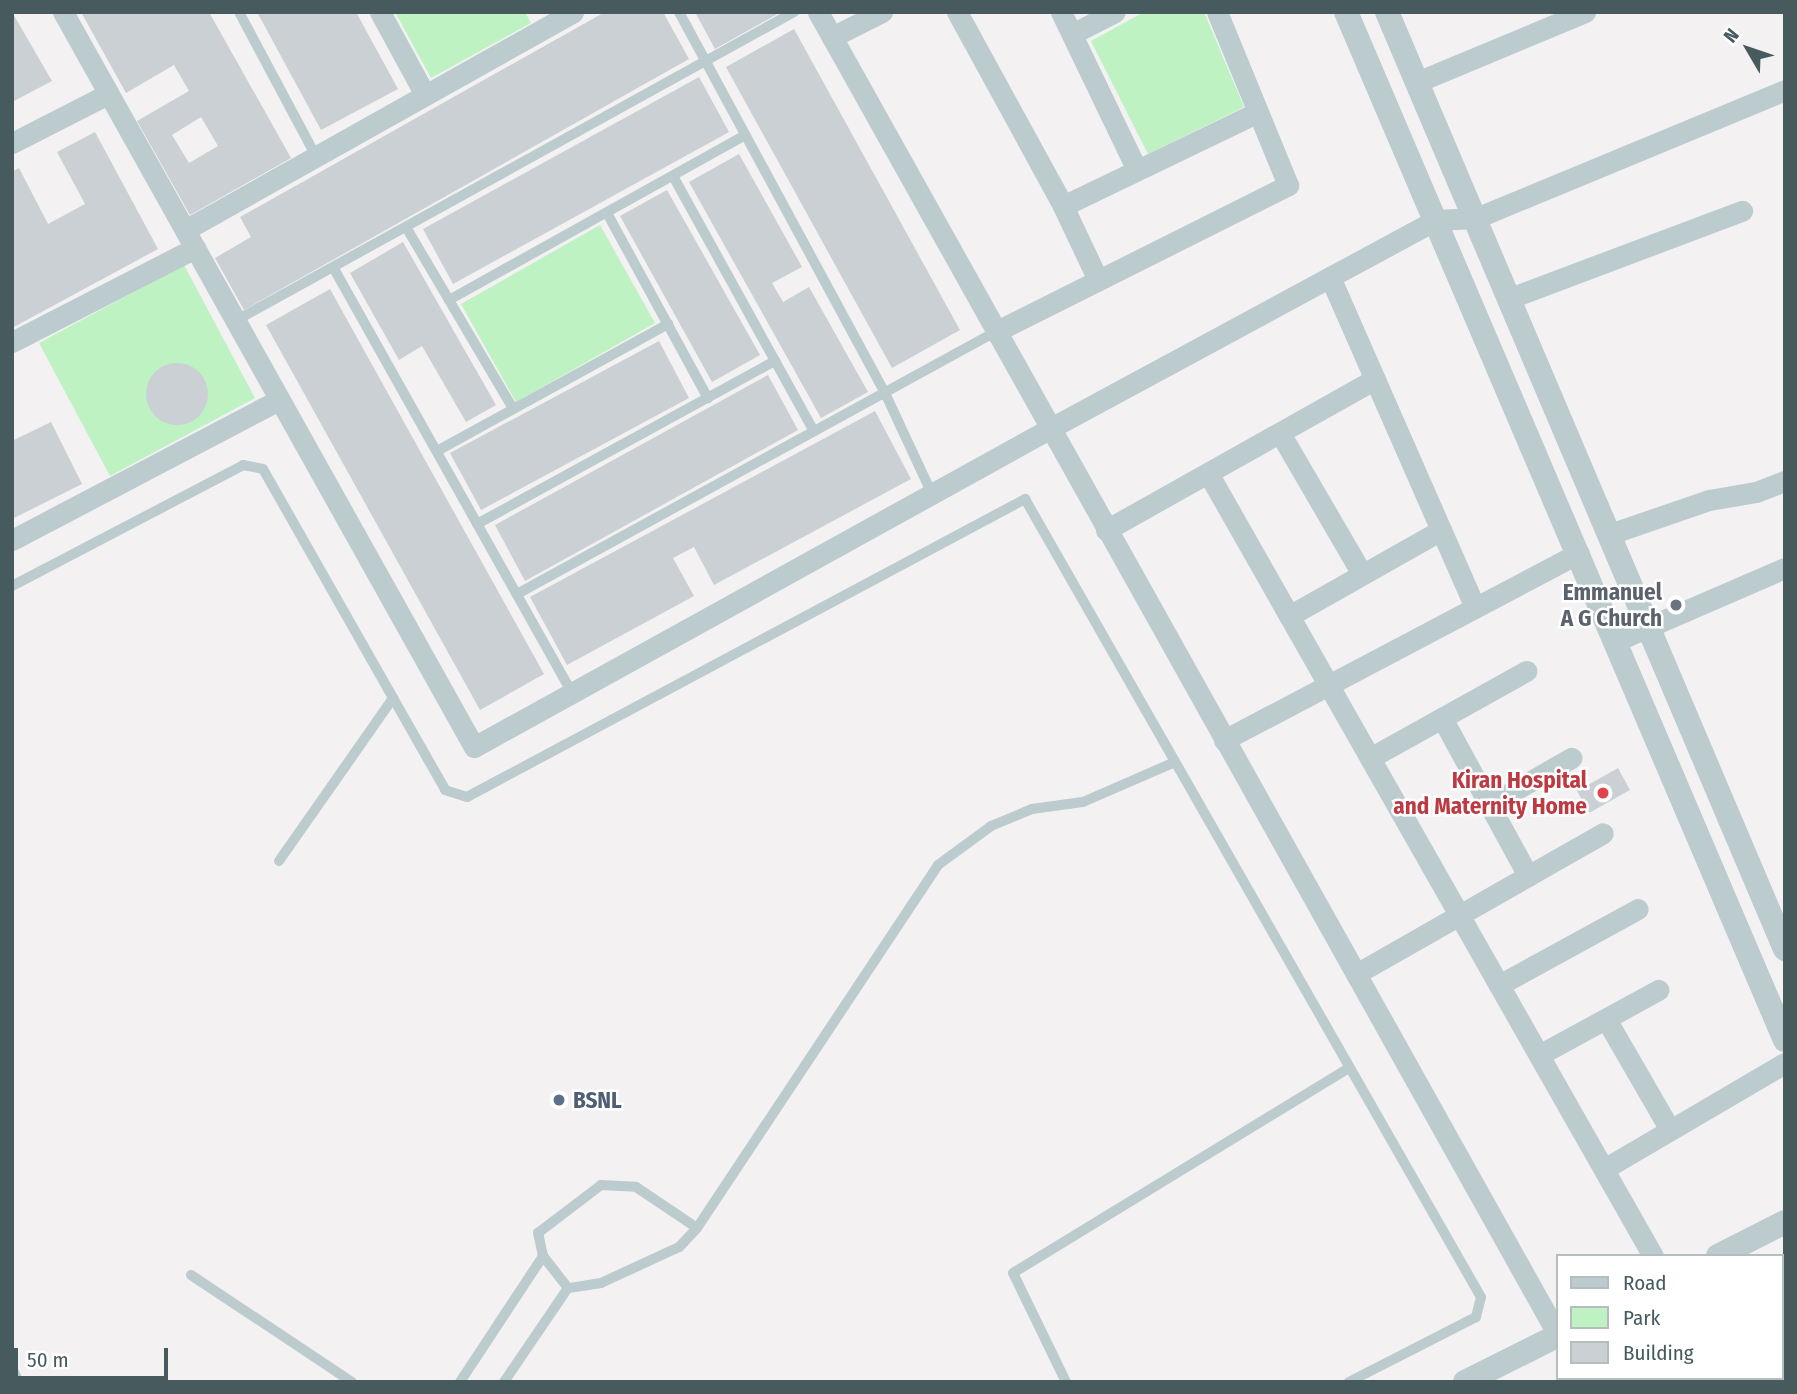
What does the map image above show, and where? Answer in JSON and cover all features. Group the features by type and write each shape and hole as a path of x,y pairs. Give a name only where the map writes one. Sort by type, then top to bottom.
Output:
{"street":[{"path":"63,12 474,747 1049,429 1436,220 1476,218 1785,90"},
{"path":"380,12 425,95"},
{"path":"12,342 190,239 316,156 425,95 545,19 573,12"},
{"path":"818,12 1556,1332"},
{"path":"832,37 882,12"},
{"path":"957,12 1063,206 1098,280"},
{"path":"1061,12 1137,170"},
{"path":"1072,34 1115,12"},
{"path":"995,332 1288,185 1217,12"},
{"path":"1346,12 1785,1040"},
{"path":"1387,12 1785,949"},
{"path":"1417,82 1585,12"},
{"path":"12,144 108,94"},
{"path":"1063,206 1258,112"},
{"path":"1510,298 1742,211"},
{"path":"1330,277 1475,608"},
{"path":"1106,530 1375,379"},
{"path":"12,540 279,400"},
{"path":"1280,433 1362,574"},
{"path":"1208,473 1652,1254"},
{"path":"1610,534 1709,500 1756,492 1785,481"},
{"path":"1289,615 1441,530"},
{"path":"1224,740 1579,553"},
{"path":"1616,641 1785,568"},
{"path":"1370,758 1526,671"},
{"path":"1442,718 1528,876"},
{"path":"1489,805 1571,758"},
{"path":"1356,974 1603,833"},
{"path":"1499,985 1638,909"},
{"path":"1539,1055 1658,990"},
{"path":"1606,1018 1670,1130"},
{"path":"1604,1169 1785,1063"},
{"path":"1729,1253 1785,1222"},
{"path":"1465,1382 1556,1335"}],"lane":[{"path":"239,12 316,156"},
{"path":"679,12 885,393 932,494"},
{"path":"236,321 794,12"},
{"path":"449,300 745,135"},
{"path":"673,176 814,431"},
{"path":"607,212 708,398"},
{"path":"406,227 513,409"},
{"path":"333,267 572,692"},
{"path":"436,451 668,324"},
{"path":"517,594 995,332"},
{"path":"477,524 775,361"},
{"path":"12,586 243,465 263,469 445,790 467,797 1025,499 1480,1297 1476,1317 1349,1382"},
{"path":"279,861 393,698"},
{"path":"504,1382 568,1288 601,1283 679,1247 696,1228 939,865 991,826 1032,809 1083,802 1175,762"},
{"path":"1066,1382 1013,1273 1349,1068"},
{"path":"568,1288 543,1256 538,1233 601,1185 635,1187 696,1228"},
{"path":"460,1382 543,1256"},
{"path":"191,1275 352,1382"},
{"path":"12,1368 19,1382"}],"green space":[{"path":"395,12 525,12 531,23 431,78"},
{"path":"1144,12 1204,12 1244,107 1148,154 1091,41"},
{"path":"600,225 655,323 516,402 461,304"},
{"path":"184,265 255,398 110,476 39,343"}],"building":[{"path":"12,12 52,81 12,102"},
{"path":"81,12 209,12 291,158 190,215 137,121 189,91 174,65 126,93","holes":["201,117 218,146 189,163 172,135"]},
{"path":"257,12 356,12 398,89 321,130"},
{"path":"605,12 663,12 689,59 244,310 215,258 251,237 240,217"},
{"path":"695,12 781,12 715,49"},
{"path":"794,29 960,330 892,368 726,67"},
{"path":"699,77 729,132 453,284 423,229"},
{"path":"95,132 158,249 12,328 12,172 19,168 48,224 85,204 57,152"},
{"path":"739,154 802,267 772,283 783,302 809,287 868,392 821,418 689,182"},
{"path":"667,190 760,355 712,382 620,216"},
{"path":"403,242 496,405 466,422 422,346 399,360 350,273"},
{"path":"330,289 544,674 480,710 266,325"},
{"path":"659,341 689,398 481,510 450,453"},
{"path":"171,363 183,363 199,372 206,382 206,406 199,416 183,425 171,425 160,420 151,411 146,400 146,388 151,377 160,368"},
{"path":"768,375 798,430 525,581 495,525"},
{"path":"875,411 911,479 714,585 694,547 673,558 694,596 567,665 530,597"},
{"path":"51,422 82,484 12,519 12,441"},
{"path":"1618,768 1630,790 1589,813 1577,791"}],"place":[{"name":"Emmanuel A G Church","path":"1676,605"},
{"name":"Kiran Hospital and Maternity Home","path":"1603,793"},
{"name":"BSNL","path":"559,1100"}]}
